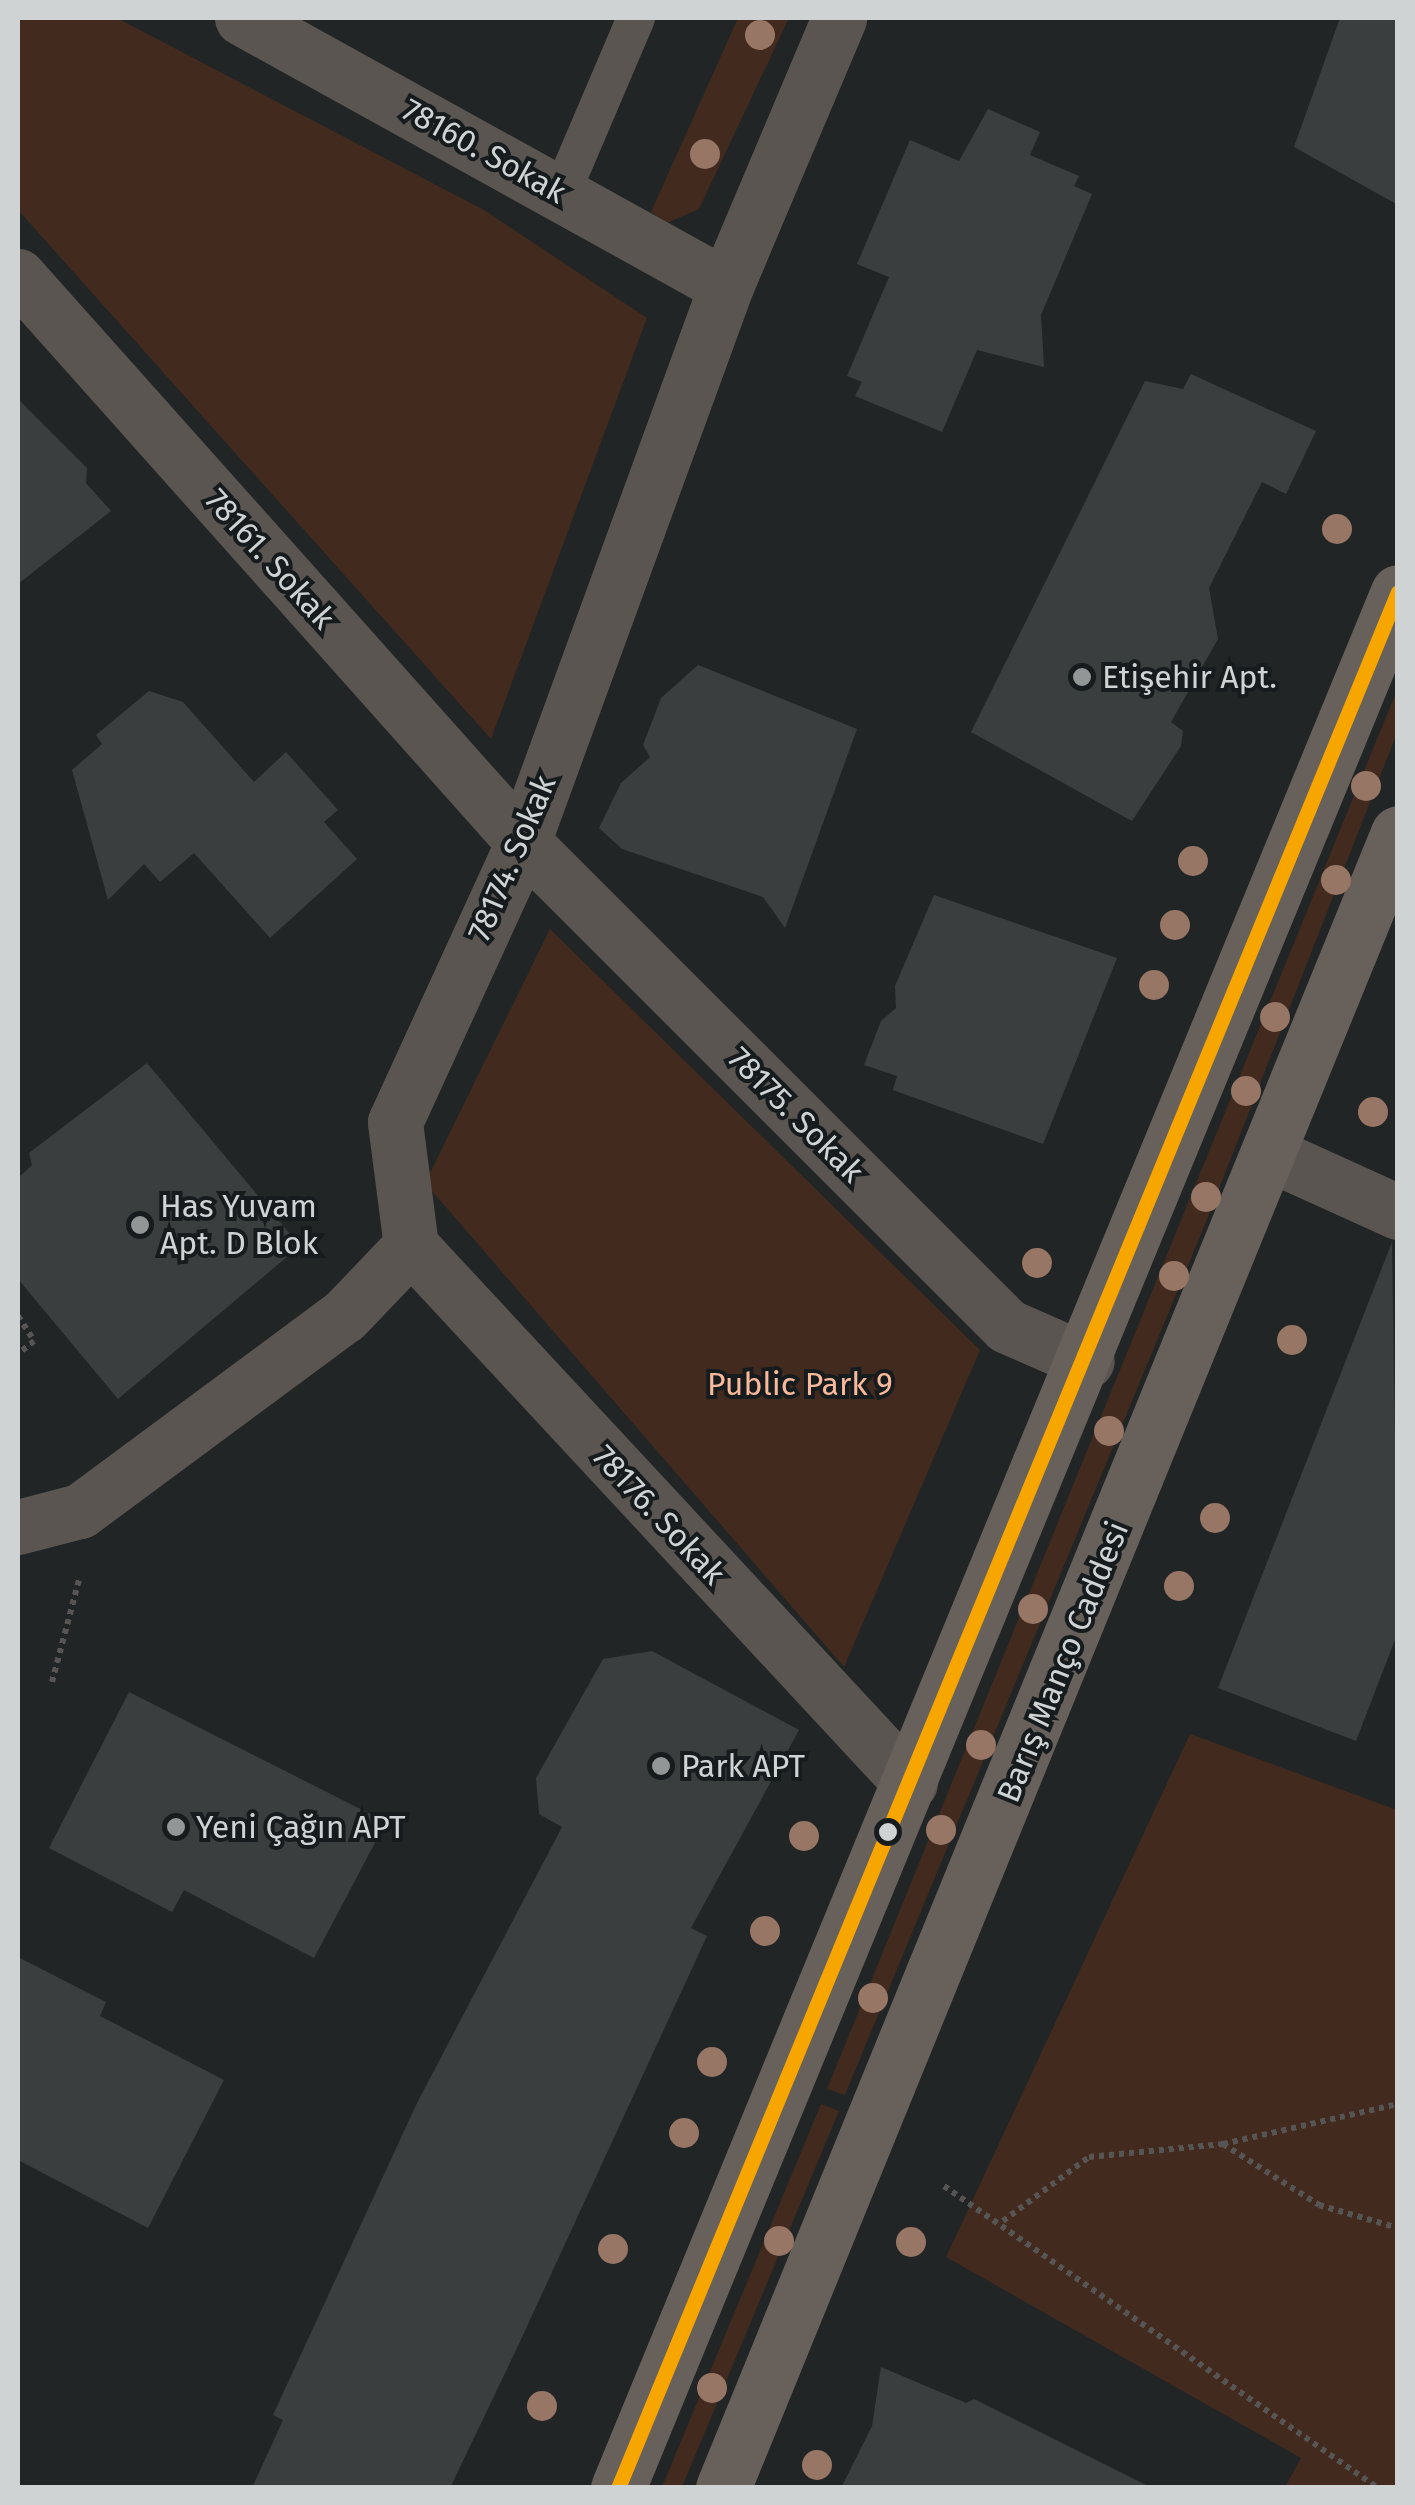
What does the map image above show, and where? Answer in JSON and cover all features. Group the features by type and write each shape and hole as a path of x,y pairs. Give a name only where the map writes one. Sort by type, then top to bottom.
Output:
{"main road":[{"path":"618,2488 1088,1361 1398,592"},
{"name":"Barış Manço Caddesi","path":"723,2488 1398,834"}],"street":[{"name":"78160. Sokak","path":"242,18 726,286"},
{"name":"78174. Sokak","path":"411,1246 394,1122 522,842 726,286 839,18"},
{"name":"78161. Sokak","path":"18,276 522,842"},
{"name":"78175. Sokak","path":"522,842 1006,1326 1088,1361"},
{"path":"1270,1154 1398,1212"},
{"path":"18,1527 80,1511 344,1316 411,1246"},
{"name":"78176. Sokak","path":"411,1246 910,1783"}],"lane":[{"path":"561,194 636,18"}],"path":[{"path":"18,1316 34,1341 18,1354"},
{"path":"52,1682 81,1574"},
{"path":"1004,2221 1089,2157 1223,2144 1398,2104"},
{"path":"1223,2144 1318,2204 1398,2228"},
{"path":"944,2186 1004,2221 1378,2488"}],"green space":[{"path":"18,18 117,18 484,210 647,318 491,739 18,210"},
{"path":"738,18 789,18 699,209 667,223 651,212"},
{"path":"1397,690 1397,733 1206,1222 845,2095 827,2089"},
{"name":"Public Park 9","path":"550,929 980,1350 844,1667 425,1183"},
{"path":"1190,1734 1397,1810 1397,2487 1285,2487 1301,2458 946,2257"},
{"path":"821,2104 839,2111 682,2487 662,2487"}],"building":[{"path":"1340,18 1398,18 1398,205 1294,147"},
{"path":"988,109 1040,132 1030,155 1079,176 1074,186 1092,194 1041,315 1044,367 977,350 942,432 855,396 862,382 847,376 889,277 857,264 910,140 959,161"},
{"path":"1191,374 1316,431 1286,494 1262,482 1209,588 1218,639 1171,722 1183,731 1181,746 1132,821 971,732 1145,381 1183,389"},
{"path":"18,399 87,468 86,483 111,511 18,584"},
{"path":"698,665 857,729 785,928 763,897 622,849 599,828 621,783 650,757 643,745 661,698"},
{"path":"149,691 183,702 254,782 286,752 338,810 324,822 357,859 270,938 194,853 160,882 144,864 108,900 72,770 102,744 96,735"},
{"path":"934,895 1117,958 1043,1144 893,1090 897,1076 864,1065 881,1021 896,1008 895,986"},
{"name":"Has Yuvam Apt. D Blok","path":"147,1063 300,1246 118,1399 18,1279 18,1178 32,1165 29,1153"},
{"path":"1392,1242 1398,1632 1356,1741 1218,1688"},
{"path":"652,1651 799,1730 691,1928 707,1936 517,2348 450,2488 252,2488 283,2420 273,2415 417,2103 562,1827 539,1814 536,1778 603,1659"},
{"name":"Yeni Çağın APT","path":"129,1692 386,1822 314,1958 184,1890 172,1912 49,1848"},
{"path":"18,1957 106,2002 100,2016 224,2080 148,2228 18,2160"},
{"path":"881,2367 966,2403 974,2399 1152,2488 841,2488 872,2426"}],"transit line":[{"path":"618,2488 1398,592"}],"place":[{"name":"Etişehir Apt.","path":"1082,677"},
{"name":"Has Yuvam Apt. D Blok","path":"140,1225"},
{"name":"Park APT","path":"661,1766"},
{"name":"Yeni Çağın APT","path":"176,1827"}]}
